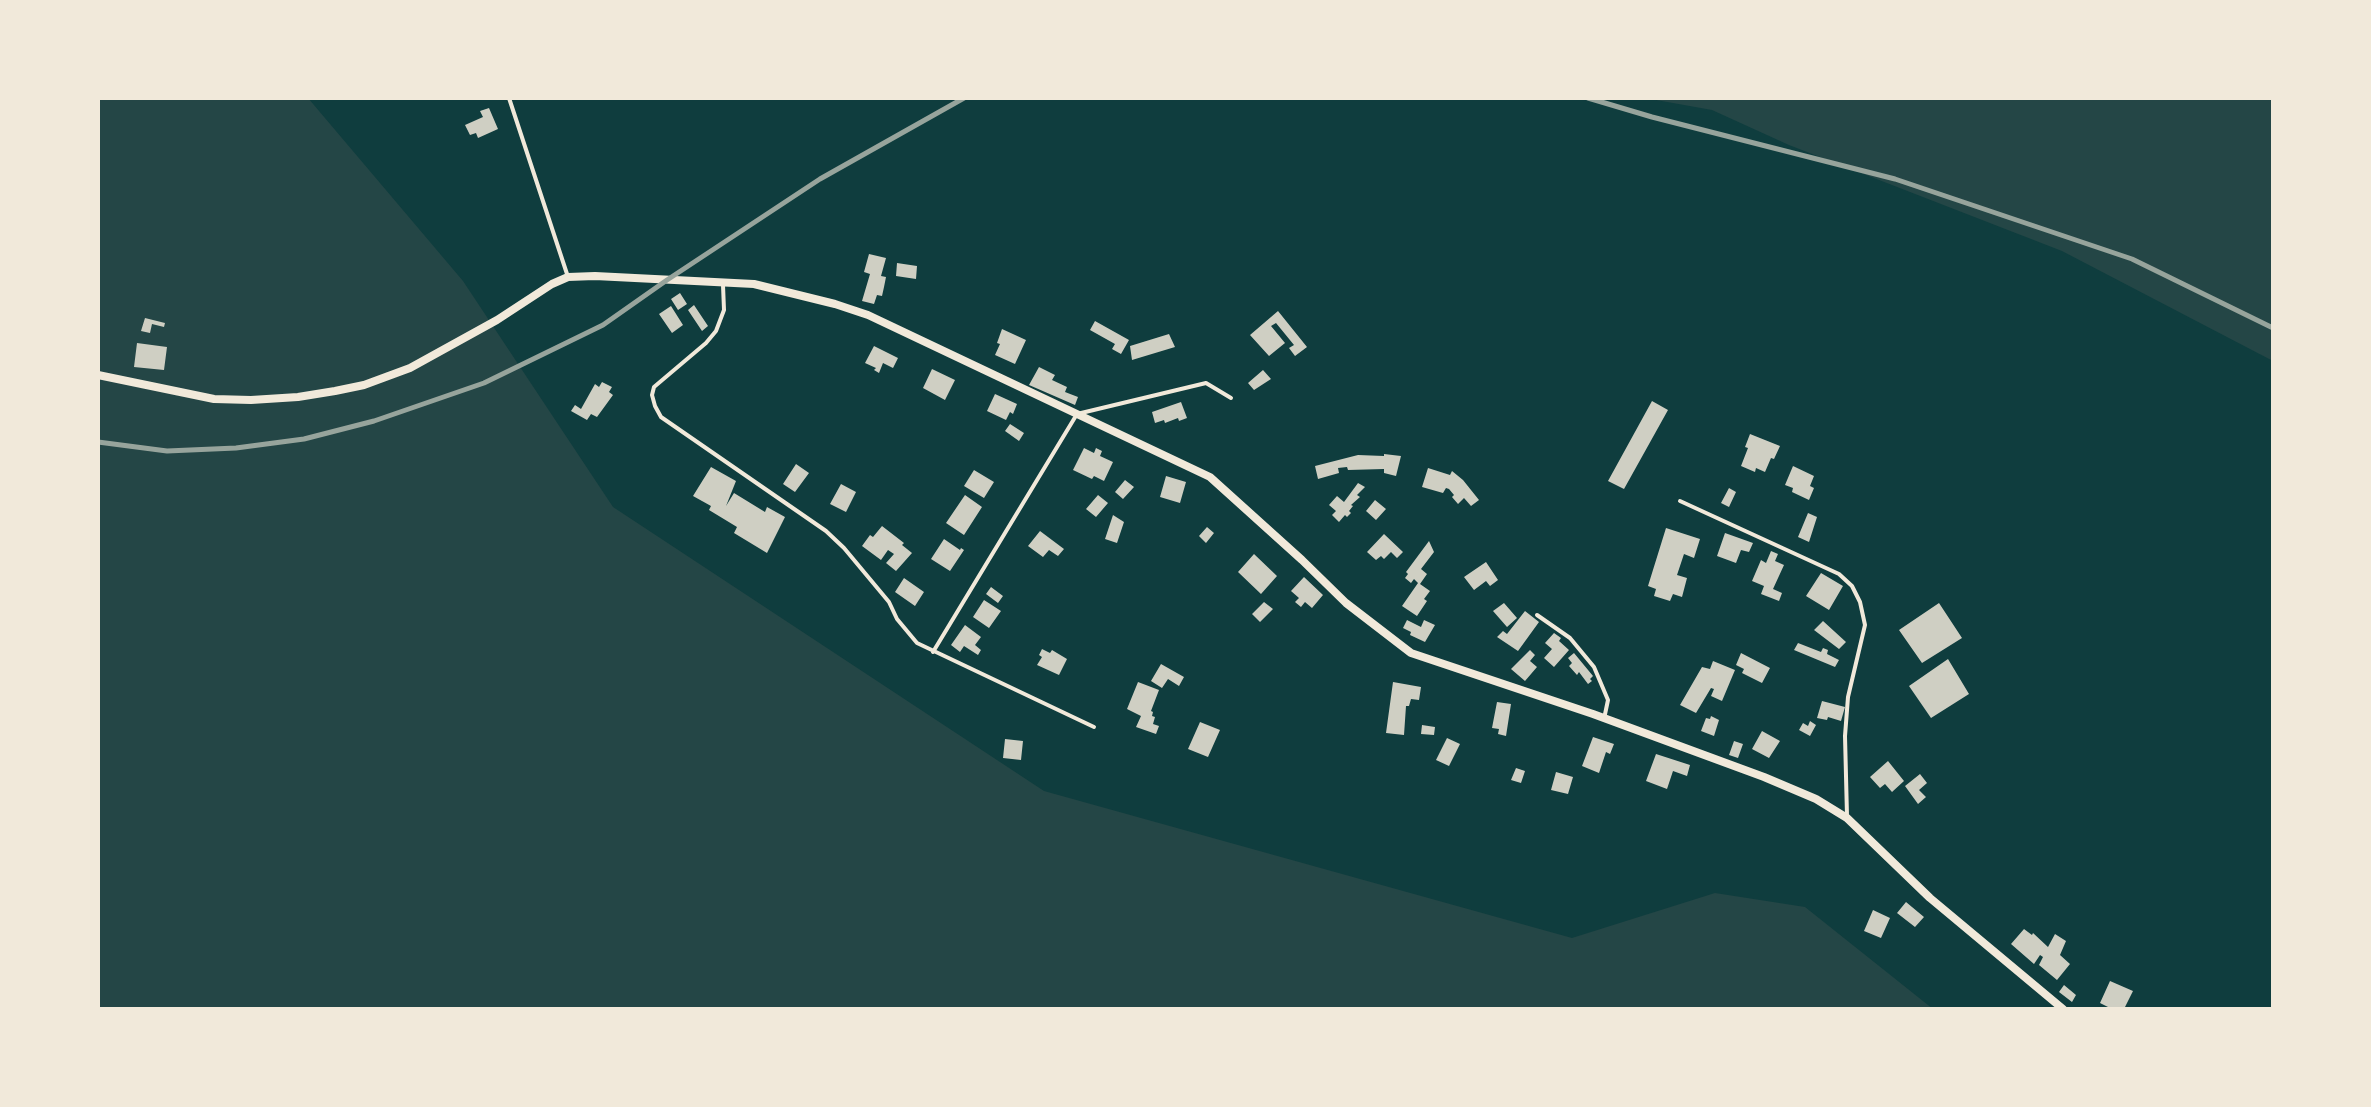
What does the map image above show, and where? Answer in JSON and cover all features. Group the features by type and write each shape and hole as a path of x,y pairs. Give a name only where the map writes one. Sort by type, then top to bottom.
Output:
{"street":[{"path":"98,375 214,399 298,397 364,385 410,368 568,277 754,284 835,304 868,315 1210,477 1346,603 1411,653 1604,719 1816,799 1847,818 1930,898 2063,1009"}],"lane":[{"path":"509,98 568,277"},
{"path":"723,282 724,310 716,331 654,387 652,395 661,417 826,531 889,602 897,619 917,643 1094,727"},
{"path":"933,652 1077,414 1206,383 1231,398"},
{"path":"1680,501 1839,574 1852,586 1860,602 1865,625 1848,697 1845,750 1847,818"},
{"path":"1537,615 1570,638 1594,667 1608,700 1604,719"}],"shaded area":[{"path":"98,98 308,98 463,281 613,507 1044,791 1572,938 1715,893 1805,907 1933,1009 98,1009"},
{"path":"1645,98 2273,98 2273,361 2062,251 1789,145 1712,110"}],"building":[{"path":"489,108 498,129 478,138 476,133 470,135 465,125 483,117 480,111"},
{"path":"869,254 886,258 881,276 886,277 882,296 877,295 874,304 862,301 870,274 864,272"},
{"path":"897,263 917,266 916,279 896,276"},
{"path":"680,293 687,304 678,310 671,299"},
{"path":"694,305 708,326 702,331 688,310"},
{"path":"671,306 683,325 672,333 659,314"},
{"path":"1278,311 1307,347 1295,356 1289,348 1294,345 1276,323 1271,326 1285,343 1269,356 1250,335"},
{"path":"145,318 165,323 164,327 152,324 150,333 141,331"},
{"path":"1095,321 1129,340 1121,354 1112,349 1115,344 1090,330"},
{"path":"1002,329 1026,340 1015,364 995,355"},
{"path":"1169,334 1175,347 1132,360 1130,346"},
{"path":"137,343 167,347 164,370 134,367"},
{"path":"874,346 898,358 893,368 883,363 879,373 865,363"},
{"path":"1039,367 1055,375 1052,380 1067,387 1065,392 1078,397 1075,405 1029,385"},
{"path":"932,369 955,380 945,400 923,388"},
{"path":"1263,370 1271,379 1254,390 1248,383"},
{"path":"602,382 612,387 609,392 613,395 597,417 591,414 587,420 571,411 575,405 581,409 595,384 599,387"},
{"path":"995,394 1017,404 1006,420 987,411"},
{"path":"1652,401 1668,410 1624,489 1608,481"},
{"path":"1181,402 1187,418 1155,423 1152,412"},
{"path":"1010,424 1024,433 1019,441 1005,431"},
{"path":"1750,434 1780,446 1765,472 1756,468 1755,472 1741,466"},
{"path":"1084,448 1094,453 1096,448 1102,451 1100,456 1113,462 1104,481 1073,470"},
{"path":"1358,455 1401,456 1396,476 1384,473 1384,469 1348,470 1347,467 1338,468 1339,473 1318,479 1315,466"},
{"path":"796,464 809,473 795,492 783,484"},
{"path":"1793,466 1814,476 1810,486 1814,488 1809,500 1785,485"},
{"path":"711,467 736,481 726,506 734,493 765,512 767,507 785,517 767,553 734,533 737,527 693,496"},
{"path":"1428,468 1450,475 1452,471 1479,500 1471,506 1464,498 1458,504 1449,489 1446,488 1443,493 1422,487"},
{"path":"974,470 994,482 984,498 964,486"},
{"path":"1166,476 1186,482 1180,503 1160,497"},
{"path":"1125,480 1134,487 1123,499 1115,492"},
{"path":"1358,483 1365,487 1351,505 1351,513 1339,522 1332,515 1336,511 1329,505 1337,496 1344,502"},
{"path":"841,484 856,492 846,512 830,504"},
{"path":"1729,488 1736,492 1729,507 1721,503"},
{"path":"965,495 982,507 964,535 946,523"},
{"path":"1098,495 1108,503 1096,517 1086,509"},
{"path":"1375,500 1386,509 1376,520 1366,511"},
{"path":"1808,513 1817,517 1809,542 1798,537"},
{"path":"1113,515 1124,522 1117,543 1105,539"},
{"path":"882,526 912,553 896,571 886,563 894,554 888,550 881,560 862,546"},
{"path":"1207,527 1214,533 1206,543 1199,536"},
{"path":"1666,528 1700,539 1694,558 1684,554 1677,575 1687,578 1682,597 1673,594 1670,601 1654,596 1656,589 1648,586"},
{"path":"1040,531 1064,549 1058,556 1049,550 1043,557 1028,546"},
{"path":"1725,533 1753,543 1749,552 1741,550 1736,563 1717,556"},
{"path":"1384,534 1403,552 1397,558 1391,552 1384,559 1381,556 1376,560 1367,552"},
{"path":"944,539 964,550 950,571 931,559"},
{"path":"1429,541 1434,552 1421,569 1427,574 1420,584 1430,591 1417,616 1402,606 1418,583 1414,579 1411,583 1405,578 1406,572"},
{"path":"1771,551 1778,554 1775,561 1784,565 1773,589 1782,593 1779,601 1761,594 1764,586 1752,581 1761,560 1766,563"},
{"path":"1254,554 1277,576 1261,594 1238,572"},
{"path":"1486,562 1498,580 1490,586 1486,581 1474,590 1464,577"},
{"path":"1821,573 1843,586 1829,610 1806,596"},
{"path":"1304,577 1323,595 1312,608 1305,602 1301,607 1295,602 1299,598 1291,591"},
{"path":"904,578 924,592 915,606 895,592"},
{"path":"991,587 1003,596 998,603 986,594"},
{"path":"984,600 1001,611 989,628 973,617"},
{"path":"1264,602 1273,609 1260,622 1252,614"},
{"path":"1504,603 1517,618 1507,627 1493,611"},
{"path":"1939,603 1962,638 1922,663 1899,630"},
{"path":"1525,611 1539,622 1518,651 1497,637 1503,631 1507,634"},
{"path":"1407,620 1421,627 1424,620 1435,625 1425,642 1403,628"},
{"path":"1823,621 1846,642 1839,649 1814,630"},
{"path":"965,625 981,637 975,645 981,650 978,655 964,646 960,652 951,645"},
{"path":"1554,633 1569,650 1554,667 1544,658 1552,649 1545,643"},
{"path":"1798,643 1821,652 1823,648 1828,650 1827,654 1839,660 1835,667 1794,650"},
{"path":"1042,649 1050,653 1052,650 1067,659 1059,675 1037,665"},
{"path":"1530,650 1535,655 1530,661 1537,667 1525,681 1511,669"},
{"path":"1574,653 1593,676 1588,684 1579,672 1577,675 1569,666 1572,663 1568,658"},
{"path":"1741,653 1770,668 1762,683 1742,673 1744,669 1736,665"},
{"path":"1948,659 1969,694 1931,718 1909,686"},
{"path":"1713,661 1735,670 1722,701 1711,696 1714,689 1711,688 1696,713 1680,705 1702,667 1710,669"},
{"path":"1161,664 1184,677 1179,686 1168,679 1162,688 1151,681"},
{"path":"1138,682 1159,690 1151,711 1155,717 1153,724 1159,726 1156,734 1136,727 1141,716 1127,709"},
{"path":"1393,682 1421,687 1419,700 1411,699 1409,706 1406,706 1404,735 1386,733"},
{"path":"1822,701 1845,707 1841,721 1817,718"},
{"path":"1497,702 1511,704 1506,736 1498,734 1499,729 1492,728"},
{"path":"1711,716 1719,720 1714,736 1701,731 1706,718 1710,719"},
{"path":"1810,721 1816,725 1810,736 1799,730 1803,723 1808,726"},
{"path":"1200,722 1220,730 1208,757 1188,749"},
{"path":"1422,725 1435,727 1434,735 1421,734"},
{"path":"1762,731 1780,741 1769,758 1752,749"},
{"path":"1593,737 1614,744 1610,754 1606,752 1599,773 1582,766"},
{"path":"1447,738 1460,744 1449,766 1436,760"},
{"path":"1005,739 1023,741 1021,760 1003,758"},
{"path":"1734,741 1743,744 1738,758 1729,755"},
{"path":"1656,754 1690,765 1687,776 1673,771 1667,789 1646,781"},
{"path":"1888,761 1904,781 1892,792 1885,784 1880,788 1870,777"},
{"path":"1516,768 1525,771 1521,783 1511,780"},
{"path":"1556,772 1573,777 1568,794 1551,790"},
{"path":"1920,774 1927,783 1919,790 1926,797 1918,804 1905,786"},
{"path":"1906,902 1924,917 1915,927 1897,913"},
{"path":"1873,910 1890,918 1881,938 1864,931"},
{"path":"2024,929 2048,947 2055,934 2066,941 2060,955 2070,964 2057,980 2039,965 2043,957 2040,955 2034,964 2011,944"},
{"path":"2110,981 2133,991 2124,1009 2112,1009 2100,1003"},
{"path":"2064,985 2076,995 2072,1002 2059,992"}],"railway":[{"path":"98,442 167,451 236,448 304,439 374,421 484,383 603,325 820,179 964,98"},
{"path":"1588,98 1895,179 2132,259 2273,328"}]}
